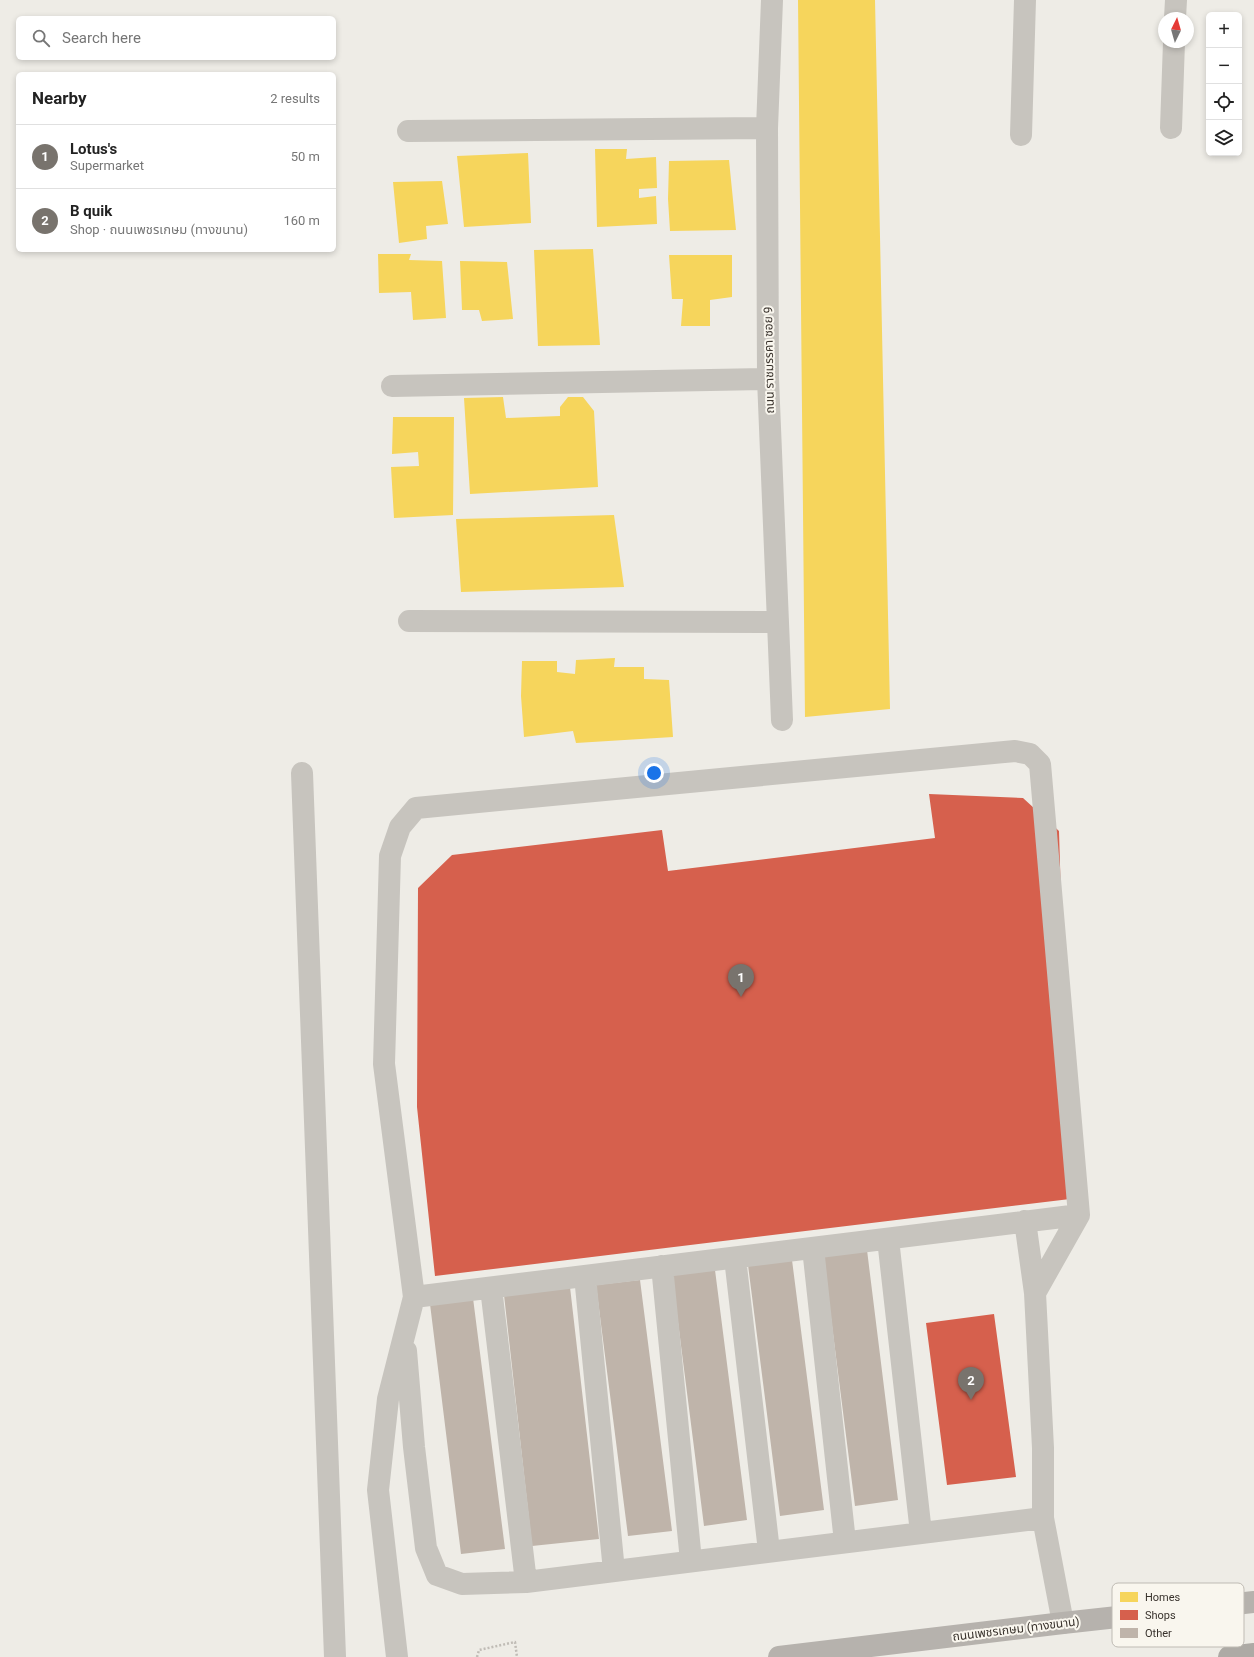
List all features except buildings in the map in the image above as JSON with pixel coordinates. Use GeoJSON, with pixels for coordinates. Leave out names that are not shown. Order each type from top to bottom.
{"type":"FeatureCollection","features":[{"type":"Feature","properties":{"kind":"highway"},"geometry":{"type":"LineString","coordinates":[[1229,1657],[1254,1654]]}},
{"type":"Feature","properties":{"kind":"main road","name":"ถนนเพชรเกษม (ทางขนาน)"},"geometry":{"type":"LineString","coordinates":[[1244,1603],[1254,1602]]}},
{"type":"Feature","properties":{"kind":"main road","name":"ถนนเพชรเกษม (ทางขนาน)"},"geometry":{"type":"LineString","coordinates":[[778,1657],[1112,1618]]}},
{"type":"Feature","properties":{"kind":"street","name":"ถนน ราชมรรคา ซอย 9"},"geometry":{"type":"LineString","coordinates":[[772,0],[767,128],[768,379],[782,720]]}},
{"type":"Feature","properties":{"kind":"street"},"geometry":{"type":"LineString","coordinates":[[1021,135],[1025,0]]}},
{"type":"Feature","properties":{"kind":"street"},"geometry":{"type":"LineString","coordinates":[[1175,12],[1176,0]]}},
{"type":"Feature","properties":{"kind":"street"},"geometry":{"type":"LineString","coordinates":[[1171,128],[1174,48]]}},
{"type":"Feature","properties":{"kind":"street"},"geometry":{"type":"LineString","coordinates":[[408,131],[767,128]]}},
{"type":"Feature","properties":{"kind":"street"},"geometry":{"type":"LineString","coordinates":[[392,386],[768,379]]}},
{"type":"Feature","properties":{"kind":"street"},"geometry":{"type":"LineString","coordinates":[[409,621],[778,622]]}},
{"type":"Feature","properties":{"kind":"street"},"geometry":{"type":"LineString","coordinates":[[397,1657],[378,1490],[388,1399],[414,1297],[384,1064],[390,856],[400,827],[416,808],[1016,751],[1030,754],[1040,764],[1079,1215],[1034,1293]]}},
{"type":"Feature","properties":{"kind":"street"},"geometry":{"type":"LineString","coordinates":[[302,773],[335,1657]]}},
{"type":"Feature","properties":{"kind":"street"},"geometry":{"type":"LineString","coordinates":[[414,1297],[1079,1215]]}},
{"type":"Feature","properties":{"kind":"street"},"geometry":{"type":"LineString","coordinates":[[1024,1221],[1034,1293],[1043,1448],[1043,1518],[1062,1623]]}},
{"type":"Feature","properties":{"kind":"street"},"geometry":{"type":"LineString","coordinates":[[888,1239],[921,1533]]}},
{"type":"Feature","properties":{"kind":"street"},"geometry":{"type":"LineString","coordinates":[[813,1248],[844,1542]]}},
{"type":"Feature","properties":{"kind":"street"},"geometry":{"type":"LineString","coordinates":[[735,1258],[769,1552]]}},
{"type":"Feature","properties":{"kind":"street"},"geometry":{"type":"LineString","coordinates":[[662,1266],[691,1561]]}},
{"type":"Feature","properties":{"kind":"street"},"geometry":{"type":"LineString","coordinates":[[585,1276],[614,1571]]}},
{"type":"Feature","properties":{"kind":"street"},"geometry":{"type":"LineString","coordinates":[[491,1288],[526,1582]]}},
{"type":"Feature","properties":{"kind":"street"},"geometry":{"type":"LineString","coordinates":[[404,1336],[414,1447],[426,1548],[437,1575],[462,1584],[526,1582],[1043,1518]]}},
{"type":"Feature","properties":{"kind":"path"},"geometry":{"type":"LineString","coordinates":[[477,1657],[479,1650],[515,1642],[517,1657]]}},
{"type":"Feature","properties":{"kind":"place","name":"Lotus's"},"geometry":{"type":"Point","coordinates":[741,997]}},
{"type":"Feature","properties":{"kind":"place","name":"B quik"},"geometry":{"type":"Point","coordinates":[971,1400]}}]}
